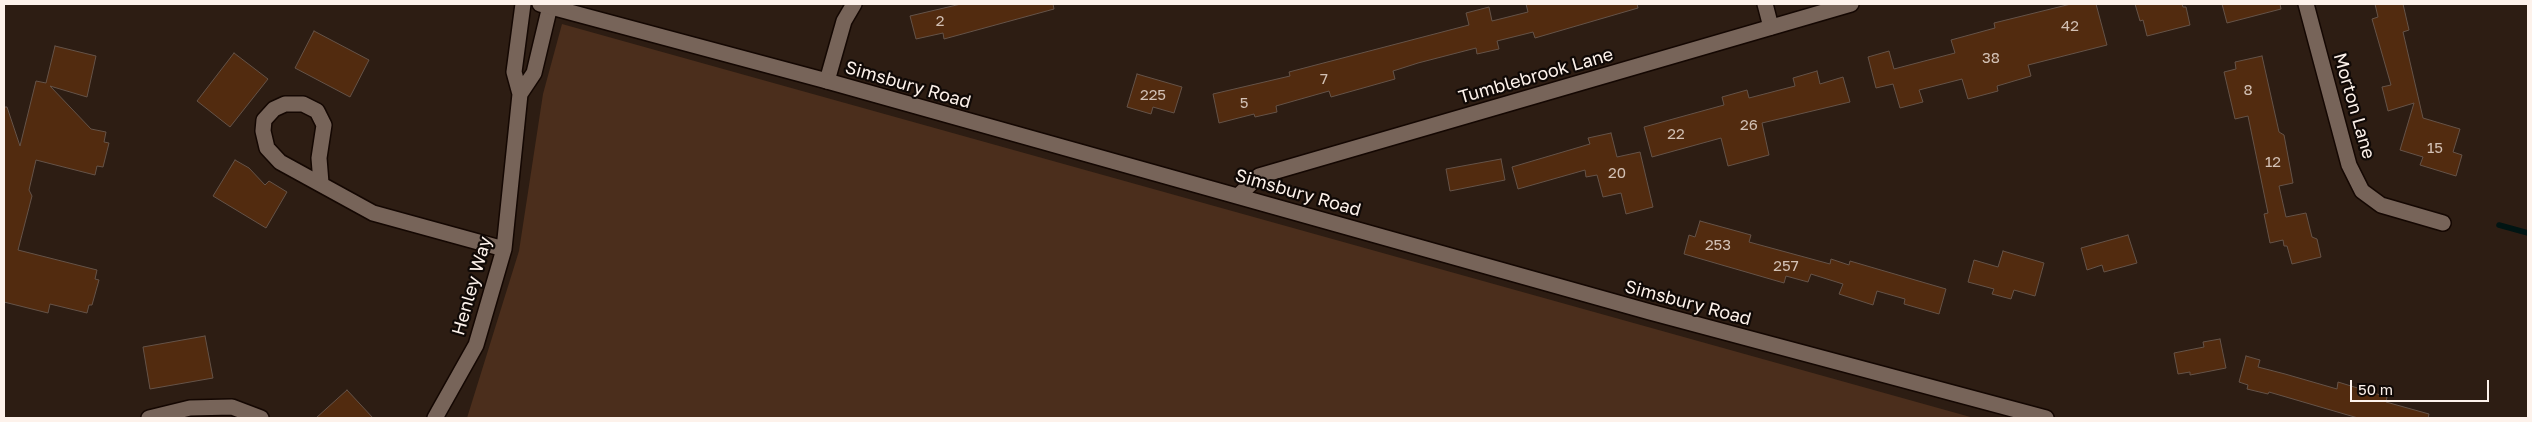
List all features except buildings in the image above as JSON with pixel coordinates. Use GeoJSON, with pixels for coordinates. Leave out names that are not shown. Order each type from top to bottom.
{"type":"FeatureCollection","features":[{"type":"Feature","properties":{"kind":"street","name":"Henley Way"},"geometry":{"type":"LineString","coordinates":[[435,418],[476,345],[504,249],[520,94],[514,72],[523,4]]}},
{"type":"Feature","properties":{"kind":"street"},"geometry":{"type":"LineString","coordinates":[[827,81],[844,21],[854,4]]}},
{"type":"Feature","properties":{"kind":"street"},"geometry":{"type":"LineString","coordinates":[[1765,4],[1771,27]]}},
{"type":"Feature","properties":{"kind":"street","name":"Tumblebrook Lane"},"geometry":{"type":"LineString","coordinates":[[1238,196],[1259,176],[1851,4]]}},
{"type":"Feature","properties":{"kind":"street","name":"Morton Lane"},"geometry":{"type":"LineString","coordinates":[[2306,4],[2349,165],[2362,191],[2381,205],[2443,223]]}},
{"type":"Feature","properties":{"kind":"street","name":"Henley Way"},"geometry":{"type":"LineString","coordinates":[[520,94],[534,73],[545,5]]}},
{"type":"Feature","properties":{"kind":"street","name":"Simsbury Road"},"geometry":{"type":"LineString","coordinates":[[545,5],[827,81],[1650,312],[2046,418]]}},
{"type":"Feature","properties":{"kind":"street"},"geometry":{"type":"LineString","coordinates":[[321,183],[319,158],[324,125],[317,111],[303,104],[285,104],[274,109],[264,120],[263,131],[267,148],[280,162],[373,213],[504,249]]}},
{"type":"Feature","properties":{"kind":"street"},"geometry":{"type":"LineString","coordinates":[[149,418],[190,408],[216,407],[232,407],[261,418]]}},
{"type":"Feature","properties":{"kind":"shaded area"},"geometry":{"type":"Polygon","coordinates":[[[562,24],[1974,418],[467,418],[519,251],[543,94],[562,24]]]}},
{"type":"Feature","properties":{"kind":"waterway"},"geometry":{"type":"LineString","coordinates":[[2499,225],[2528,233]]}}]}
